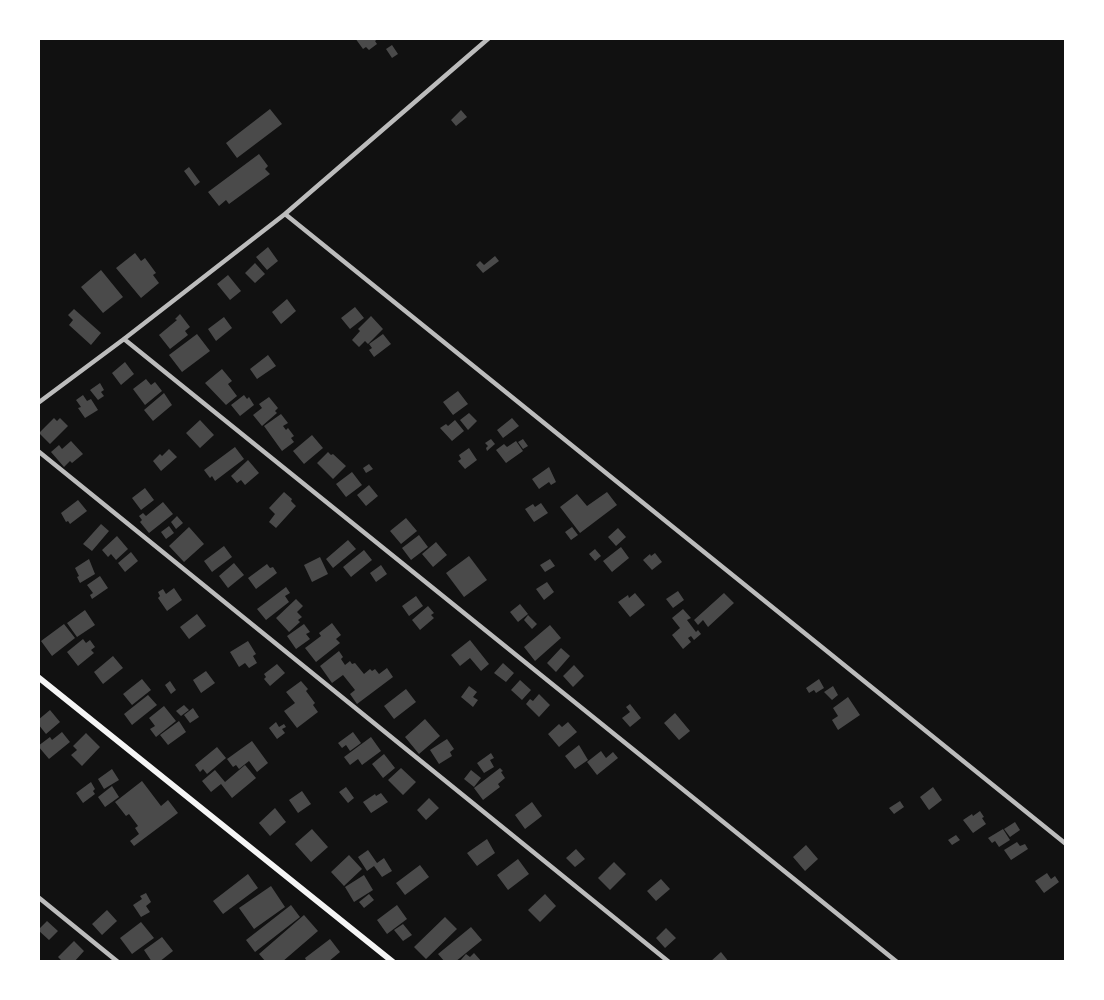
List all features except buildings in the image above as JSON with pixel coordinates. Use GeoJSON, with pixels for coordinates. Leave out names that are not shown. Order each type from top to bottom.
{"type":"FeatureCollection","features":[{"type":"Feature","properties":{"kind":"main road"},"geometry":{"type":"LineString","coordinates":[[38,677],[393,961]]}},
{"type":"Feature","properties":{"kind":"street"},"geometry":{"type":"LineString","coordinates":[[38,403],[285,214],[489,38]]}},
{"type":"Feature","properties":{"kind":"street"},"geometry":{"type":"LineString","coordinates":[[285,214],[1066,844]]}},
{"type":"Feature","properties":{"kind":"street"},"geometry":{"type":"LineString","coordinates":[[124,339],[897,961]]}},
{"type":"Feature","properties":{"kind":"street"},"geometry":{"type":"LineString","coordinates":[[38,451],[669,961]]}},
{"type":"Feature","properties":{"kind":"street"},"geometry":{"type":"LineString","coordinates":[[38,897],[118,961]]}}]}
